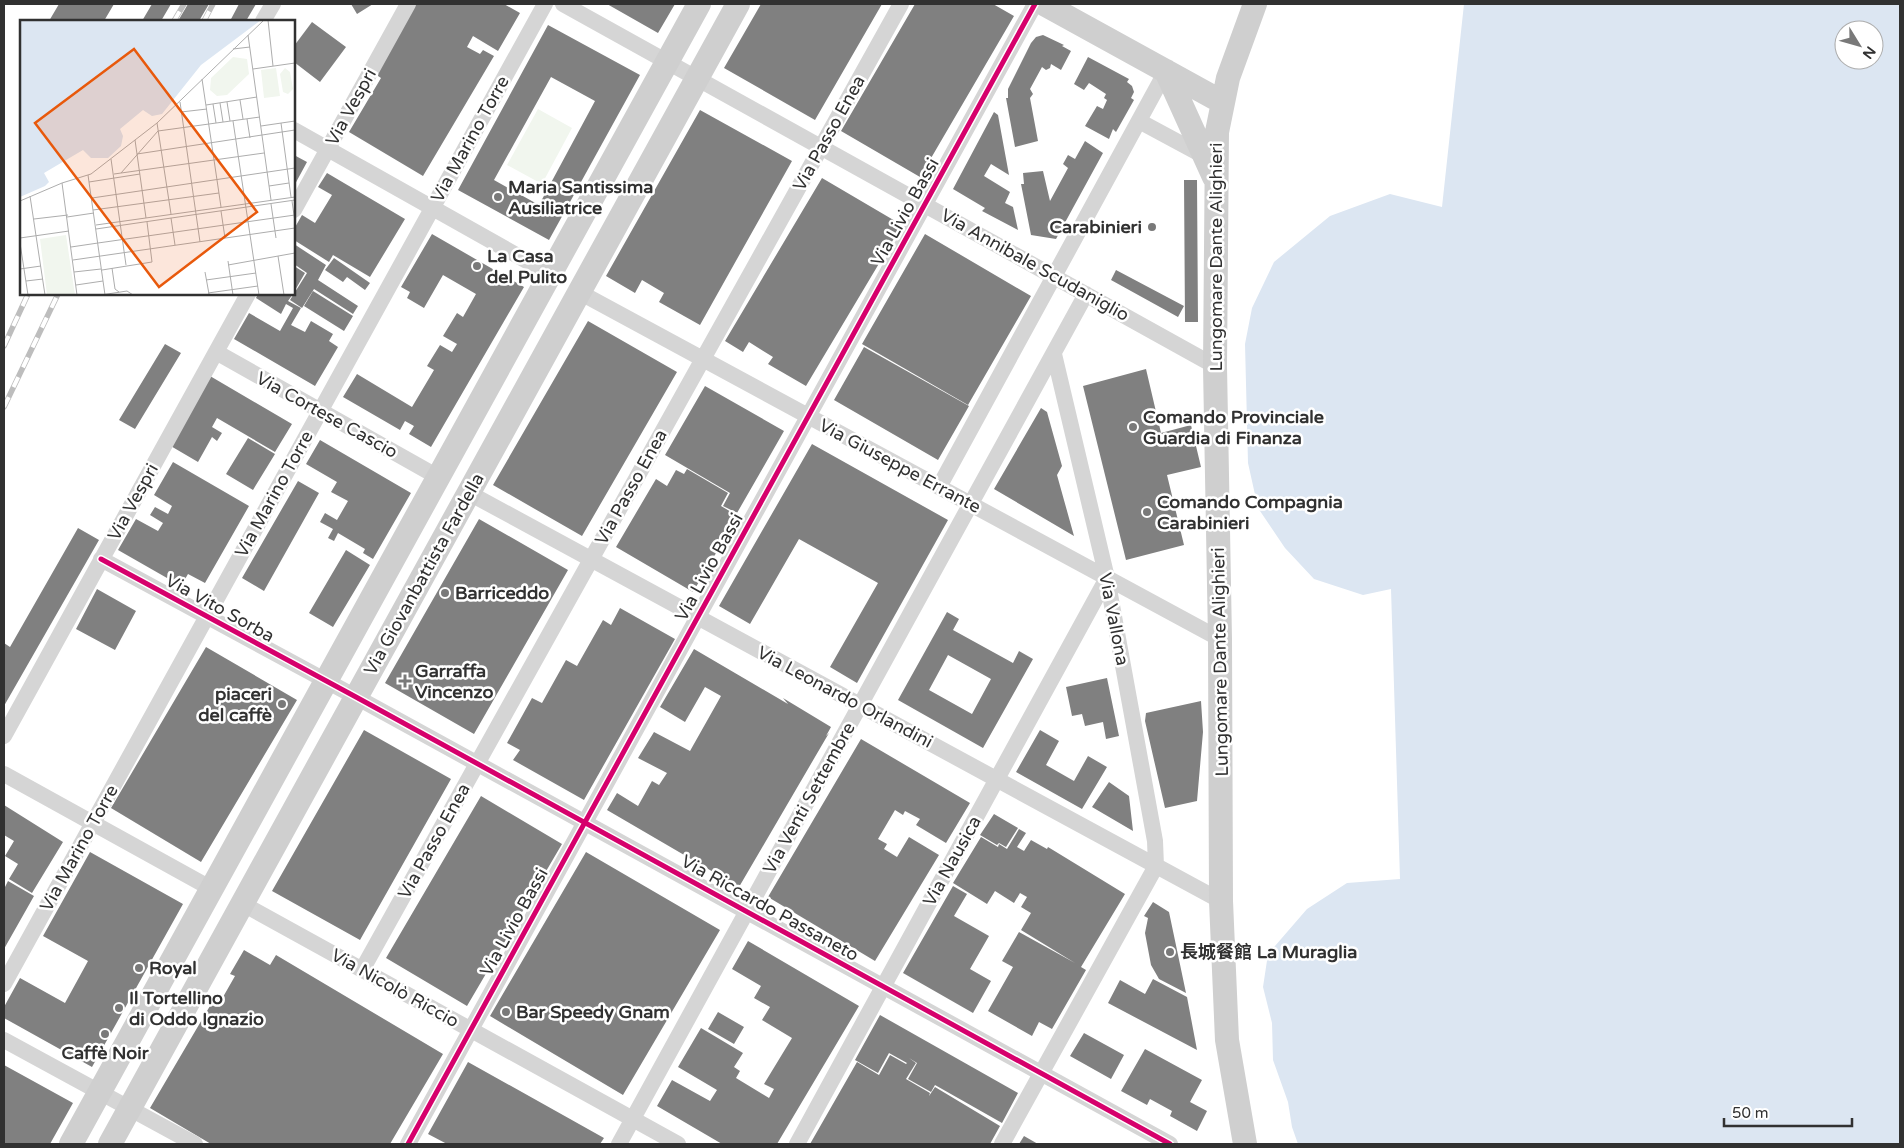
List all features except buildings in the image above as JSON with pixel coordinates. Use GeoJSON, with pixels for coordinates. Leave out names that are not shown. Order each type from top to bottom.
{"type":"FeatureCollection","features":[{"type":"Feature","properties":{"kind":"main road","name":"Via Giovanbattista Fardella"},"geometry":{"type":"LineString","coordinates":[[72,1144],[699,4]]}},
{"type":"Feature","properties":{"kind":"main road","name":"Via Giovanbattista Fardella"},"geometry":{"type":"LineString","coordinates":[[110,1144],[738,4]]}},
{"type":"Feature","properties":{"kind":"main road"},"geometry":{"type":"LineString","coordinates":[[1044,4],[1222,102]]}},
{"type":"Feature","properties":{"kind":"main road","name":"Lungomare Dante Alighieri"},"geometry":{"type":"LineString","coordinates":[[1245,1144],[1227,1040],[1221,901],[1220,639],[1215,366],[1218,132],[1222,102],[1228,78],[1255,4]]}},
{"type":"Feature","properties":{"kind":"main road"},"geometry":{"type":"LineString","coordinates":[[1166,72],[1217,184]]}},
{"type":"Feature","properties":{"kind":"street"},"geometry":{"type":"LineString","coordinates":[[264,20],[273,4]]}},
{"type":"Feature","properties":{"kind":"street","name":"Via Vespri"},"geometry":{"type":"LineString","coordinates":[[295,208],[408,4]]}},
{"type":"Feature","properties":{"kind":"street","name":"Via Marino Torre"},"geometry":{"type":"LineString","coordinates":[[4,984],[545,4]]}},
{"type":"Feature","properties":{"kind":"street","name":"Via Annibale Scudaniglio"},"geometry":{"type":"LineString","coordinates":[[562,4],[1215,366]]}},
{"type":"Feature","properties":{"kind":"street","name":"Via Passo Enea"},"geometry":{"type":"LineString","coordinates":[[362,970],[901,4]]}},
{"type":"Feature","properties":{"kind":"street","name":"Via Livio Bassi"},"geometry":{"type":"LineString","coordinates":[[408,1144],[1035,4]]}},
{"type":"Feature","properties":{"kind":"street"},"geometry":{"type":"LineString","coordinates":[[940,487],[1166,72]]}},
{"type":"Feature","properties":{"kind":"street"},"geometry":{"type":"LineString","coordinates":[[1139,121],[1204,156]]}},
{"type":"Feature","properties":{"kind":"street"},"geometry":{"type":"LineString","coordinates":[[295,131],[550,274]]}},
{"type":"Feature","properties":{"kind":"street","name":"Via Giuseppe Errante"},"geometry":{"type":"LineString","coordinates":[[579,292],[1220,639]]}},
{"type":"Feature","properties":{"kind":"street","name":"Via Venti Settembre"},"geometry":{"type":"LineString","coordinates":[[618,1144],[1086,294]]}},
{"type":"Feature","properties":{"kind":"street","name":"Via Vespri"},"geometry":{"type":"LineString","coordinates":[[4,736],[247,295]]}},
{"type":"Feature","properties":{"kind":"street","name":"Via Cortese Cascio"},"geometry":{"type":"LineString","coordinates":[[216,352],[438,477]]}},
{"type":"Feature","properties":{"kind":"street","name":"Via Vallona"},"geometry":{"type":"LineString","coordinates":[[1054,354],[1106,578],[1155,841],[1156,866]]}},
{"type":"Feature","properties":{"kind":"street","name":"Via Leonardo Orlandini"},"geometry":{"type":"LineString","coordinates":[[469,493],[1221,901]]}},
{"type":"Feature","properties":{"kind":"street","name":"Via Vito Sorba"},"geometry":{"type":"LineString","coordinates":[[101,559],[356,697]]}},
{"type":"Feature","properties":{"kind":"street","name":"Via Nausica"},"geometry":{"type":"LineString","coordinates":[[797,1144],[1106,578]]}},
{"type":"Feature","properties":{"kind":"street","name":"Via Riccardo Passaneto"},"geometry":{"type":"LineString","coordinates":[[356,697],[1169,1144]]}},
{"type":"Feature","properties":{"kind":"street"},"geometry":{"type":"LineString","coordinates":[[4,774],[212,889]]}},
{"type":"Feature","properties":{"kind":"street"},"geometry":{"type":"LineString","coordinates":[[1002,1144],[1156,866]]}},
{"type":"Feature","properties":{"kind":"street","name":"Via Nicolò Riccio"},"geometry":{"type":"LineString","coordinates":[[243,904],[678,1144]]}},
{"type":"Feature","properties":{"kind":"street"},"geometry":{"type":"LineString","coordinates":[[4,1040],[194,1144]]}},
{"type":"Feature","properties":{"kind":"shaded area"},"geometry":{"type":"Polygon","coordinates":[[[1464,4],[1900,4],[1900,1144],[1298,1144],[1292,1127],[1288,1102],[1273,1060],[1272,1023],[1263,987],[1268,954],[1307,909],[1347,883],[1400,879],[1391,589],[1363,595],[1314,579],[1285,548],[1258,508],[1248,463],[1245,344],[1252,308],[1274,262],[1330,216],[1390,194],[1442,207],[1464,4]]]}},
{"type":"Feature","properties":{"kind":"shaded area"},"geometry":{"type":"Polygon","coordinates":[[[538,109],[572,128],[542,184],[507,165],[538,109]]]}},
{"type":"Feature","properties":{"kind":"railway"},"geometry":{"type":"LineString","coordinates":[[175,20],[184,4]]}},
{"type":"Feature","properties":{"kind":"railway"},"geometry":{"type":"LineString","coordinates":[[205,20],[213,4]]}},
{"type":"Feature","properties":{"kind":"railway"},"geometry":{"type":"LineString","coordinates":[[4,346],[28,295]]}},
{"type":"Feature","properties":{"kind":"railway"},"geometry":{"type":"LineString","coordinates":[[4,407],[58,295]]}},
{"type":"Feature","properties":{"kind":"cycle path"},"geometry":{"type":"LineString","coordinates":[[408,1144],[1035,4]]}},
{"type":"Feature","properties":{"kind":"cycle path"},"geometry":{"type":"LineString","coordinates":[[101,559],[1170,1144]]}},
{"type":"Feature","properties":{"kind":"place","name":"Maria Santissima Ausiliatrice"},"geometry":{"type":"Point","coordinates":[498,197]}},
{"type":"Feature","properties":{"kind":"place","name":"Carabinieri"},"geometry":{"type":"Point","coordinates":[1152,227]}},
{"type":"Feature","properties":{"kind":"place","name":"La Casa del Pulito"},"geometry":{"type":"Point","coordinates":[477,266]}},
{"type":"Feature","properties":{"kind":"place","name":"Comando Provinciale Guardia di Finanza"},"geometry":{"type":"Point","coordinates":[1133,427]}},
{"type":"Feature","properties":{"kind":"place","name":"Comando Compagnia Carabinieri"},"geometry":{"type":"Point","coordinates":[1147,512]}},
{"type":"Feature","properties":{"kind":"place","name":"Barriceddo"},"geometry":{"type":"Point","coordinates":[445,593]}},
{"type":"Feature","properties":{"kind":"place","name":"Garraffa Vincenzo"},"geometry":{"type":"Point","coordinates":[405,681]}},
{"type":"Feature","properties":{"kind":"place","name":"piaceri del caffè"},"geometry":{"type":"Point","coordinates":[282,704]}},
{"type":"Feature","properties":{"kind":"place","name":"長城餐館 La Muraglia"},"geometry":{"type":"Point","coordinates":[1170,952]}},
{"type":"Feature","properties":{"kind":"place","name":"Royal"},"geometry":{"type":"Point","coordinates":[139,968]}},
{"type":"Feature","properties":{"kind":"place","name":"Il Tortellino di Oddo Ignazio"},"geometry":{"type":"Point","coordinates":[119,1008]}},
{"type":"Feature","properties":{"kind":"place","name":"Bar Speedy Gnam"},"geometry":{"type":"Point","coordinates":[506,1012]}},
{"type":"Feature","properties":{"kind":"place","name":"Caffè Noir"},"geometry":{"type":"Point","coordinates":[105,1034]}}]}
